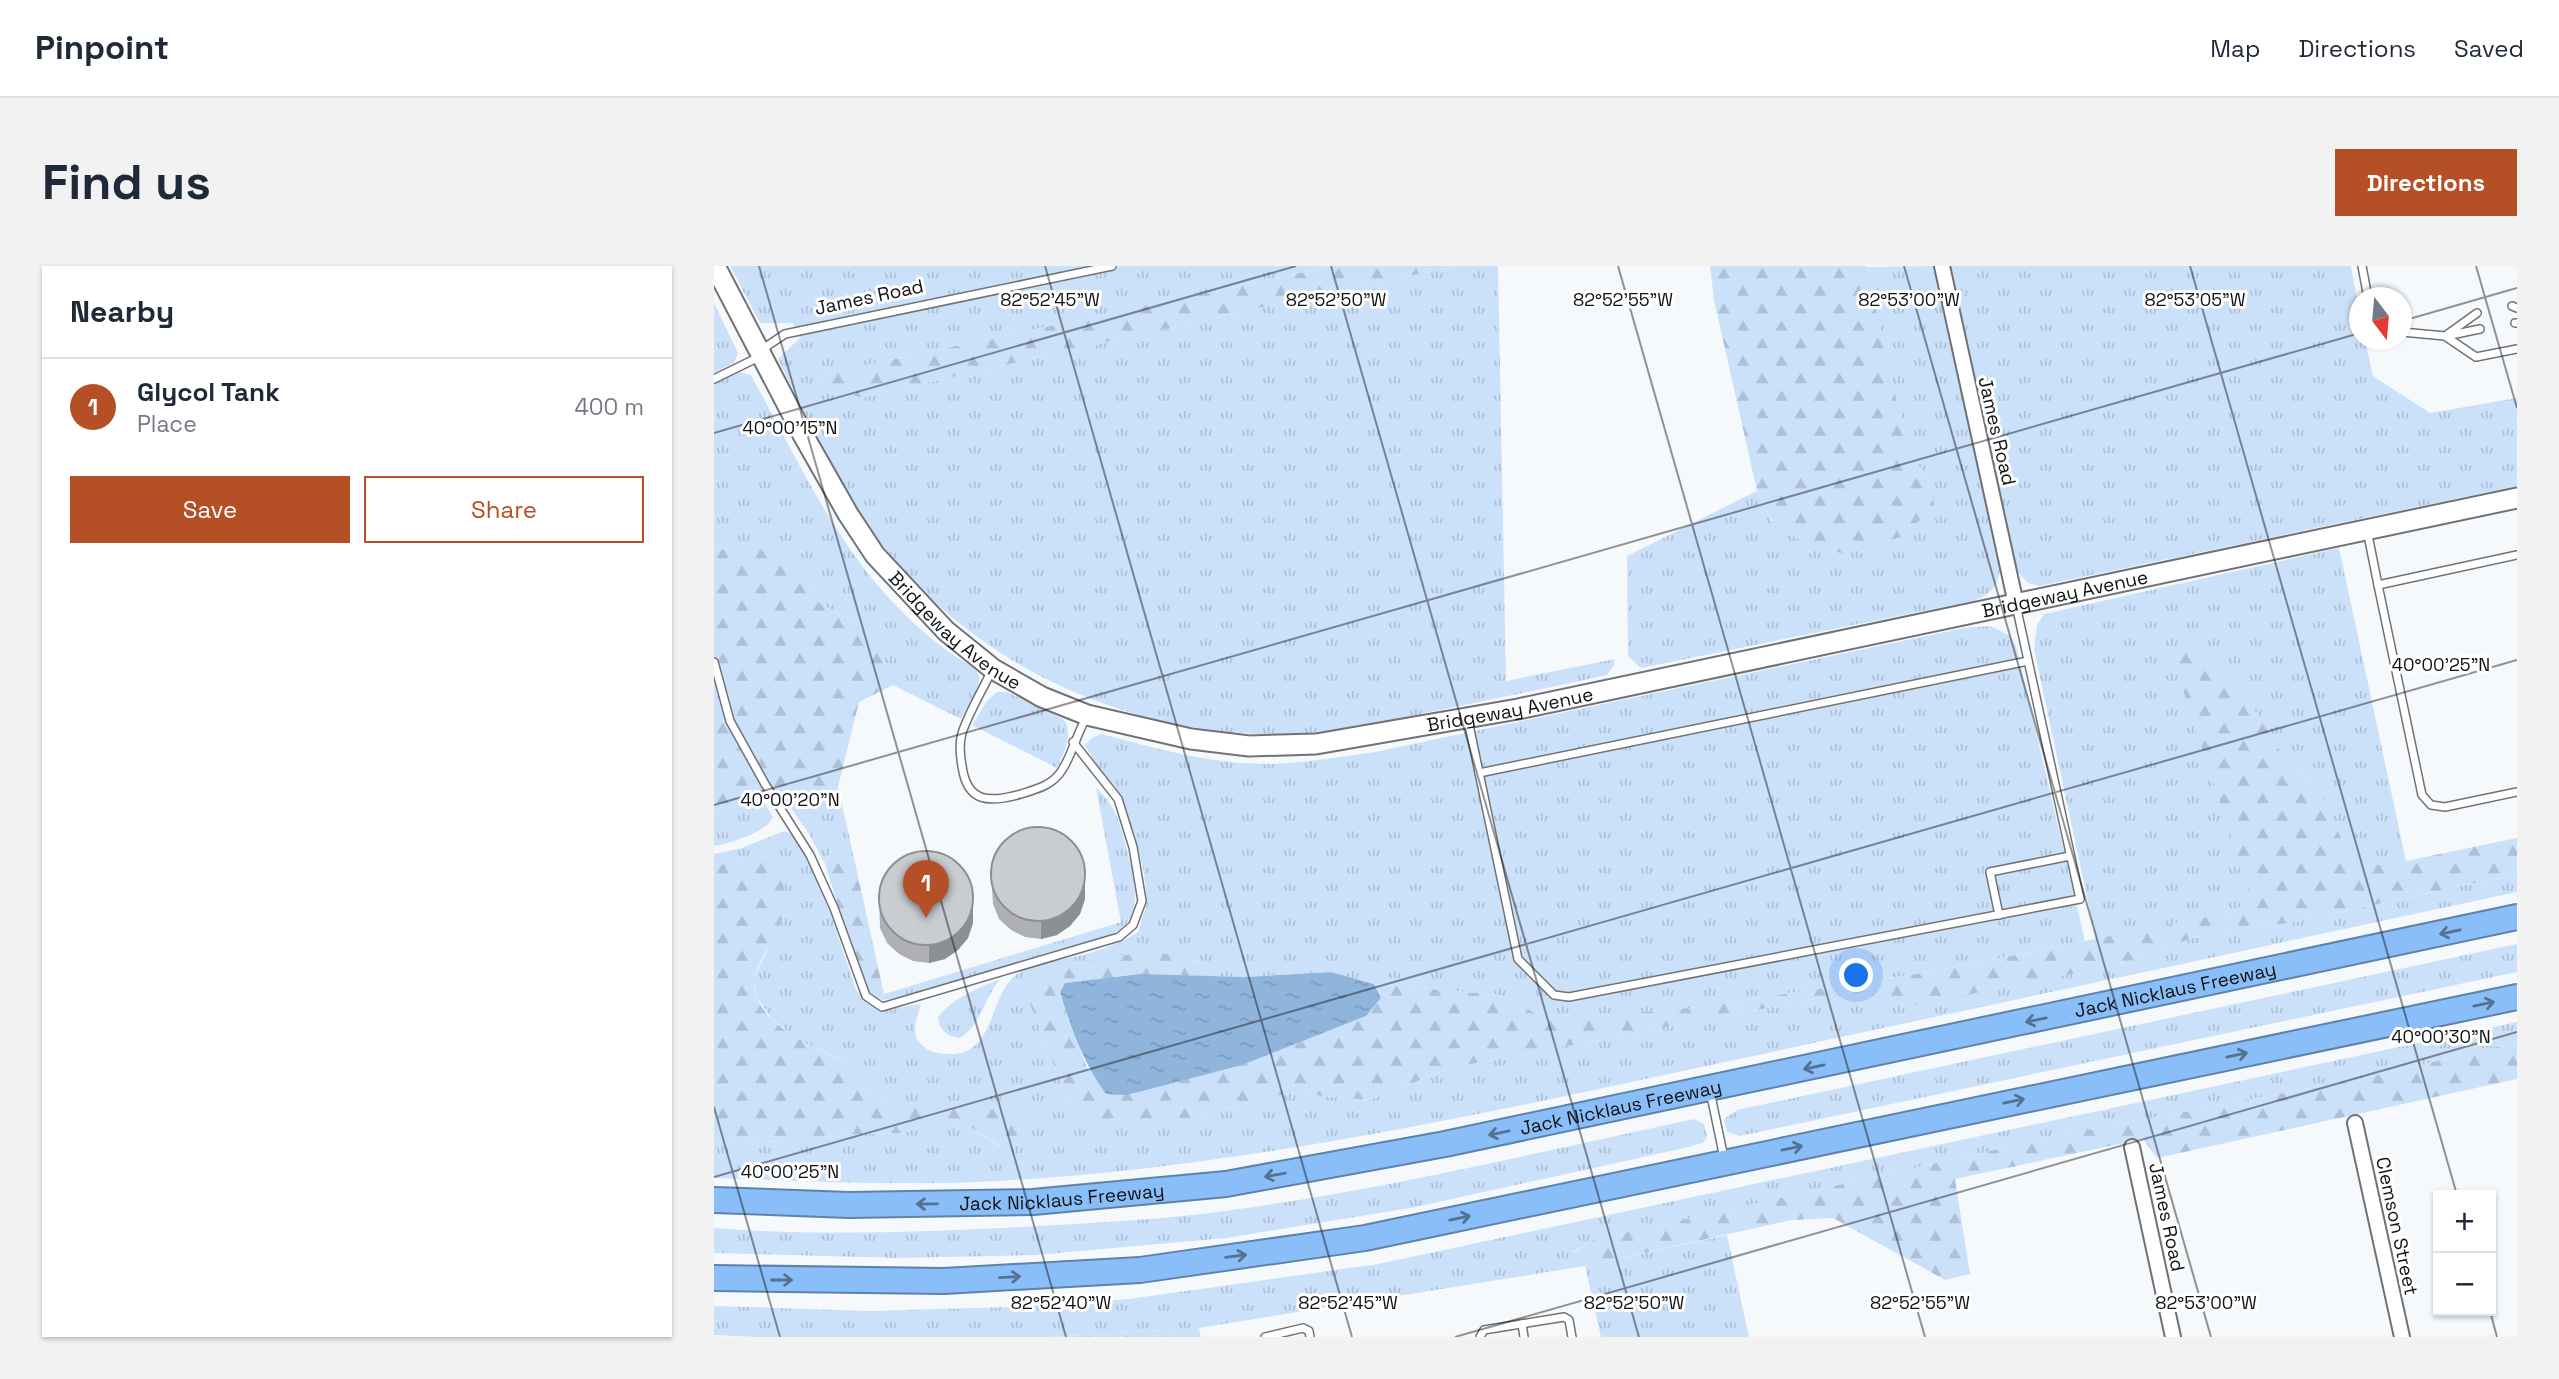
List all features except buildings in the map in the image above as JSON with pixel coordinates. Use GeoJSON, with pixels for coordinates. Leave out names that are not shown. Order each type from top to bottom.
{"type":"FeatureCollection","features":[{"type":"Feature","properties":{"kind":"highway","name":"Jack Nicklaus Freeway"},"geometry":{"type":"LineString","coordinates":[[714,1200],[849,1205],[1033,1202],[1226,1184],[1445,1144],[2517,917]]}},
{"type":"Feature","properties":{"kind":"highway"},"geometry":{"type":"LineString","coordinates":[[714,1278],[944,1281],[1140,1270],[1364,1238],[2517,997]]}},
{"type":"Feature","properties":{"kind":"street","name":"Bridgeway Avenue"},"geometry":{"type":"LineString","coordinates":[[715,266],[802,433],[875,555],[946,631],[993,669],[1042,697],[1087,715],[1191,739],[1249,746],[1316,744],[1518,709],[2517,498]]}},
{"type":"Feature","properties":{"kind":"street","name":"James Road"},"geometry":{"type":"LineString","coordinates":[[1942,266],[2016,604]]}},
{"type":"Feature","properties":{"kind":"street","name":"Clemson Street"},"geometry":{"type":"LineString","coordinates":[[2355,1123],[2402,1337]]}},
{"type":"Feature","properties":{"kind":"street","name":"James Road"},"geometry":{"type":"LineString","coordinates":[[2132,1147],[2173,1337]]}},
{"type":"Feature","properties":{"kind":"lane","name":"James Road"},"geometry":{"type":"LineString","coordinates":[[714,379],[762,353],[785,334],[1112,266]]}},
{"type":"Feature","properties":{"kind":"lane"},"geometry":{"type":"LineString","coordinates":[[2362,266],[2366,287]]}},
{"type":"Feature","properties":{"kind":"lane"},"geometry":{"type":"LineString","coordinates":[[2445,336],[2477,313]]}},
{"type":"Feature","properties":{"kind":"lane"},"geometry":{"type":"LineString","coordinates":[[2412,333],[2445,336],[2480,330]]}},
{"type":"Feature","properties":{"kind":"lane"},"geometry":{"type":"LineString","coordinates":[[2445,336],[2476,357],[2517,349]]}},
{"type":"Feature","properties":{"kind":"lane"},"geometry":{"type":"LineString","coordinates":[[2367,529],[2422,795],[2431,805],[2445,807],[2517,792]]}},
{"type":"Feature","properties":{"kind":"lane"},"geometry":{"type":"LineString","coordinates":[[2378,584],[2517,555]]}},
{"type":"Feature","properties":{"kind":"lane"},"geometry":{"type":"LineString","coordinates":[[1467,718],[1518,959],[1554,995],[1569,998],[2080,899],[2016,604]]}},
{"type":"Feature","properties":{"kind":"lane"},"geometry":{"type":"LineString","coordinates":[[1479,773],[2028,661]]}},
{"type":"Feature","properties":{"kind":"lane"},"geometry":{"type":"LineString","coordinates":[[714,662],[730,721],[765,784],[810,855],[834,908],[866,996],[882,1007],[1119,937],[1133,925],[1142,901],[1133,847],[1118,799],[1073,742]]}},
{"type":"Feature","properties":{"kind":"lane"},"geometry":{"type":"LineString","coordinates":[[993,669],[961,736],[960,754],[967,787],[977,797],[1010,797],[1044,788],[1062,771],[1087,715]]}},
{"type":"Feature","properties":{"kind":"lane"},"geometry":{"type":"LineString","coordinates":[[1998,915],[1990,872],[2070,856]]}},
{"type":"Feature","properties":{"kind":"lane"},"geometry":{"type":"LineString","coordinates":[[1710,1089],[1725,1162]]}},
{"type":"Feature","properties":{"kind":"lane"},"geometry":{"type":"LineString","coordinates":[[1480,1337],[1484,1329],[1567,1317],[1572,1337]]}},
{"type":"Feature","properties":{"kind":"lane"},"geometry":{"type":"LineString","coordinates":[[1522,1324],[1524,1337]]}},
{"type":"Feature","properties":{"kind":"lane"},"geometry":{"type":"LineString","coordinates":[[1265,1337],[1303,1328],[1309,1331],[1310,1337]]}},
{"type":"Feature","properties":{"kind":"green space"},"geometry":{"type":"Polygon","coordinates":[[[730,266],[1332,266],[829,373],[815,381],[863,397],[1321,294],[1457,266],[1498,266],[1506,681],[1615,659],[1614,665],[1607,675],[1365,726],[1299,734],[1242,733],[1185,726],[1129,712],[1075,692],[1023,667],[975,635],[931,598],[891,556],[843,486],[778,359],[800,338],[793,323],[760,323],[730,266]]]}},
{"type":"Feature","properties":{"kind":"green space"},"geometry":{"type":"Polygon","coordinates":[[[1332,266],[1457,266],[863,397],[823,392],[815,381],[829,373],[1332,266]]]}},
{"type":"Feature","properties":{"kind":"green space"},"geometry":{"type":"Polygon","coordinates":[[[1710,266],[1866,266],[1907,446],[1932,487],[1934,507],[1901,537],[1842,553],[1812,548],[1774,524],[1757,491],[1714,300],[1710,266]]]}},
{"type":"Feature","properties":{"kind":"green space"},"geometry":{"type":"Polygon","coordinates":[[[1936,266],[2000,568],[1993,589],[1973,601],[1641,668],[1628,656],[1627,556],[1757,491],[1774,525],[1932,487],[1907,446],[1866,267],[1936,266]]]}},
{"type":"Feature","properties":{"kind":"green space"},"geometry":{"type":"Polygon","coordinates":[[[1949,266],[2351,266],[2355,287],[2349,287],[2349,350],[2367,350],[2373,376],[2430,413],[2517,398],[2517,486],[2039,586],[2028,583],[2014,568],[1949,266]]]}},
{"type":"Feature","properties":{"kind":"green space"},"geometry":{"type":"Polygon","coordinates":[[[714,303],[738,353],[734,363],[714,373],[714,303]]]}},
{"type":"Feature","properties":{"kind":"green space"},"geometry":{"type":"Polygon","coordinates":[[[740,372],[751,375],[813,490],[866,571],[919,628],[978,673],[978,687],[961,719],[893,685],[878,644],[865,629],[819,603],[809,579],[735,547],[714,551],[714,384],[740,372]]]}},
{"type":"Feature","properties":{"kind":"green space"},"geometry":{"type":"Polygon","coordinates":[[[735,547],[766,550],[798,566],[809,579],[819,603],[865,629],[878,644],[893,685],[859,702],[838,787],[714,809],[714,551],[735,547]]]}},
{"type":"Feature","properties":{"kind":"green space"},"geometry":{"type":"Polygon","coordinates":[[[2339,548],[2406,861],[2368,866],[2349,858],[2318,787],[2286,761],[2245,903],[2233,912],[2096,939],[2034,649],[2037,625],[2044,614],[2339,548]]]}},
{"type":"Feature","properties":{"kind":"green space"},"geometry":{"type":"Polygon","coordinates":[[[1991,626],[2009,635],[2016,646],[2085,941],[1928,972],[1700,1007],[1550,1022],[1500,995],[1374,984],[1331,972],[1245,977],[1206,976],[1206,966],[1195,960],[1028,988],[1030,1004],[1071,1108],[1174,1121],[1289,1093],[1369,1100],[1451,1068],[1841,994],[1868,992],[1880,997],[2117,965],[2195,937],[2294,922],[2517,874],[2517,892],[1552,1099],[1277,1150],[1184,1164],[999,1181],[892,1183],[714,1178],[714,1139],[787,1142],[857,1134],[903,1133],[936,1121],[964,1123],[999,1146],[1013,1144],[1020,1128],[895,1105],[879,1099],[859,1080],[852,1064],[800,1041],[772,1019],[757,998],[753,979],[781,923],[773,855],[714,866],[714,854],[742,848],[784,831],[795,835],[818,876],[856,990],[871,1003],[886,1008],[921,1004],[915,1027],[920,1043],[938,1053],[962,1052],[974,1046],[983,1036],[1000,997],[1016,975],[1033,966],[1105,948],[1138,932],[1147,903],[1144,873],[1135,835],[1115,786],[1100,771],[1085,745],[1093,737],[1102,734],[1221,761],[1276,764],[1319,760],[1375,752],[1964,628],[1991,626]]]}},
{"type":"Feature","properties":{"kind":"green space"},"geometry":{"type":"Polygon","coordinates":[[[2186,645],[2200,650],[2245,694],[2286,761],[2318,787],[2350,858],[2368,866],[2406,861],[2517,838],[2517,874],[2294,922],[2195,937],[2117,965],[1910,1006],[1899,1006],[1868,992],[1841,994],[1451,1068],[1369,1100],[1289,1093],[1174,1121],[1145,1124],[1083,1122],[1071,1108],[1030,1004],[1028,988],[1039,975],[1057,968],[1142,953],[1176,955],[1191,959],[1206,966],[1206,976],[1141,975],[1065,983],[1060,992],[1088,1070],[1242,1065],[1366,1016],[1381,998],[1374,984],[1500,995],[1550,1021],[1700,1007],[1928,972],[2233,912],[2245,903],[2248,889],[2174,663],[2175,652],[2186,645]]]}},
{"type":"Feature","properties":{"kind":"green space"},"geometry":{"type":"Polygon","coordinates":[[[997,692],[1007,692],[1063,719],[1068,737],[1057,768],[972,725],[987,701],[997,692]]]}},
{"type":"Feature","properties":{"kind":"green space"},"geometry":{"type":"Polygon","coordinates":[[[838,787],[852,849],[841,847],[830,852],[825,864],[809,834],[783,797],[838,787]]]}},
{"type":"Feature","properties":{"kind":"green space"},"geometry":{"type":"Polygon","coordinates":[[[1096,788],[1109,802],[1117,818],[1132,872],[1135,901],[1130,919],[1124,926],[1117,932],[1097,940],[1044,954],[942,988],[879,1000],[884,994],[1121,922],[1096,788]]]}},
{"type":"Feature","properties":{"kind":"green space"},"geometry":{"type":"Polygon","coordinates":[[[763,800],[773,817],[769,823],[747,836],[714,846],[714,809],[763,800]]]}},
{"type":"Feature","properties":{"kind":"green space"},"geometry":{"type":"Polygon","coordinates":[[[841,847],[852,849],[884,994],[879,1000],[872,998],[864,988],[825,864],[830,852],[841,847]]]}},
{"type":"Feature","properties":{"kind":"green space"},"geometry":{"type":"Polygon","coordinates":[[[773,855],[782,859],[784,891],[781,923],[755,975],[757,997],[765,1011],[791,1034],[852,1064],[859,1080],[868,1091],[886,1102],[895,1105],[1024,1111],[1027,1124],[1020,1128],[1013,1145],[1000,1146],[964,1123],[936,1121],[903,1133],[857,1134],[787,1142],[714,1139],[714,866],[773,855]]]}},
{"type":"Feature","properties":{"kind":"green space"},"geometry":{"type":"Polygon","coordinates":[[[2517,944],[2517,972],[1740,1136],[1727,1132],[1724,1119],[1737,1110],[2517,944]]]}},
{"type":"Feature","properties":{"kind":"green space"},"geometry":{"type":"Polygon","coordinates":[[[1000,979],[967,1032],[960,1038],[944,1032],[938,1017],[944,1010],[966,994],[1000,979]]]}},
{"type":"Feature","properties":{"kind":"green space"},"geometry":{"type":"Polygon","coordinates":[[[2517,1022],[2517,1042],[2369,1077],[2062,1135],[1593,1240],[1573,1252],[1586,1266],[1727,1235],[1749,1337],[1601,1337],[1585,1266],[1199,1328],[1050,1337],[714,1335],[714,1306],[870,1311],[1011,1307],[1129,1299],[1378,1264],[2517,1022]]]}},
{"type":"Feature","properties":{"kind":"green space"},"geometry":{"type":"Polygon","coordinates":[[[2517,1042],[2517,1079],[2157,1158],[2143,1139],[1955,1179],[1970,1274],[1945,1280],[1833,1218],[1791,1220],[1586,1266],[1573,1253],[1593,1240],[2062,1135],[2369,1077],[2517,1042]]]}},
{"type":"Feature","properties":{"kind":"green space"},"geometry":{"type":"Polygon","coordinates":[[[1694,1119],[1704,1124],[1707,1137],[1703,1143],[1411,1208],[1226,1238],[1036,1255],[897,1258],[714,1253],[714,1228],[829,1233],[944,1230],[1126,1221],[1232,1210],[1406,1181],[1694,1119]]]}},
{"type":"Feature","properties":{"kind":"green space"},"geometry":{"type":"Polygon","coordinates":[[[1199,1328],[1201,1337],[1050,1337],[1199,1328]]]}},
{"type":"Feature","properties":{"kind":"water"},"geometry":{"type":"Polygon","coordinates":[[[1331,972],[1374,984],[1381,998],[1366,1016],[1242,1065],[1127,1095],[1106,1094],[1098,1082],[1078,1045],[1060,992],[1065,983],[1141,974],[1245,977],[1331,972]]]}},
{"type":"Feature","properties":{"kind":"place","name":"Glycol Tank"},"geometry":{"type":"Point","coordinates":[926,918]}}]}
